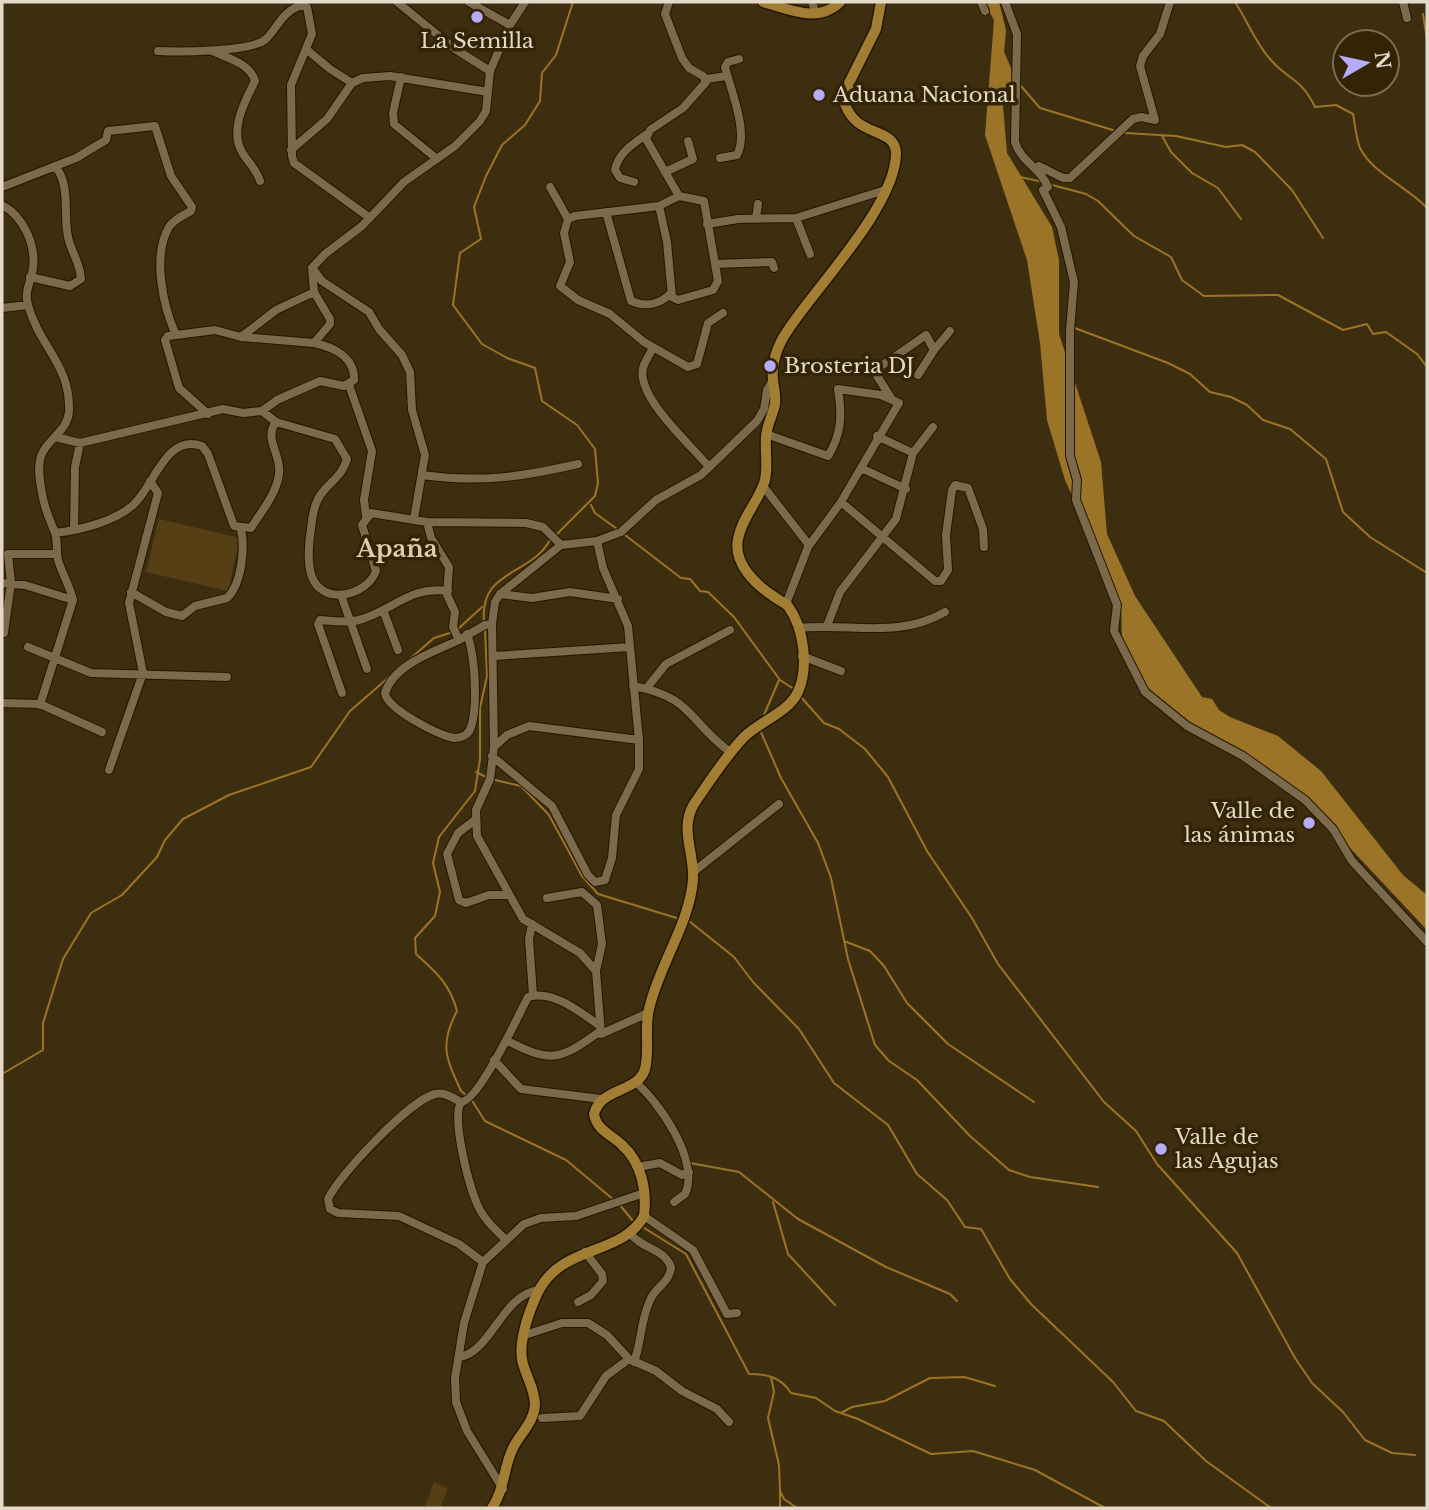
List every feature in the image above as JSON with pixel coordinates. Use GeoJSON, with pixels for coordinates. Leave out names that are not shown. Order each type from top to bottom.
{"type":"FeatureCollection","features":[{"type":"Feature","properties":{"kind":"main road"},"geometry":{"type":"LineString","coordinates":[[763,2],[816,14],[829,11],[840,2]]}},
{"type":"Feature","properties":{"kind":"main road"},"geometry":{"type":"LineString","coordinates":[[492,1508],[503,1489],[511,1452],[535,1408],[534,1392],[521,1357],[539,1290],[559,1267],[638,1224],[644,1193],[638,1167],[628,1150],[599,1126],[594,1114],[601,1099],[635,1082],[645,1071],[648,1013],[685,908],[692,873],[688,839],[690,814],[730,752],[753,729],[792,702],[801,680],[803,656],[799,628],[786,604],[755,581],[742,566],[737,552],[738,538],[766,476],[766,434],[774,408],[776,391],[773,380],[781,340],[860,234],[885,190],[896,155],[894,142],[887,136],[858,125],[845,104],[849,83],[876,29],[881,2]]}},
{"type":"Feature","properties":{"kind":"street"},"geometry":{"type":"LineString","coordinates":[[397,2],[455,49],[490,71]]}},
{"type":"Feature","properties":{"kind":"street"},"geometry":{"type":"LineString","coordinates":[[469,2],[510,25]]}},
{"type":"Feature","properties":{"kind":"street"},"geometry":{"type":"LineString","coordinates":[[312,268],[370,218],[404,181],[437,159],[480,121],[486,111],[490,71],[510,25],[525,2]]}},
{"type":"Feature","properties":{"kind":"street"},"geometry":{"type":"LineString","coordinates":[[669,2],[665,14],[685,65],[706,79],[727,76]]}},
{"type":"Feature","properties":{"kind":"street"},"geometry":{"type":"LineString","coordinates":[[812,2],[816,14]]}},
{"type":"Feature","properties":{"kind":"street"},"geometry":{"type":"LineString","coordinates":[[981,2],[985,11]]}},
{"type":"Feature","properties":{"kind":"street"},"geometry":{"type":"LineString","coordinates":[[1005,2],[1017,34],[1015,142],[1018,152],[1031,167],[1042,173],[1047,183],[1048,187],[1043,190],[1061,228],[1074,282],[1070,330],[1070,456],[1077,480],[1076,500],[1117,605],[1114,631],[1145,692],[1187,726],[1243,756],[1305,800],[1333,829],[1352,861],[1427,942]]}},
{"type":"Feature","properties":{"kind":"street"},"geometry":{"type":"LineString","coordinates":[[1031,167],[1037,166],[1063,178],[1070,178],[1133,119],[1141,117],[1155,120],[1140,66],[1143,56],[1160,34],[1170,2]]}},
{"type":"Feature","properties":{"kind":"street"},"geometry":{"type":"LineString","coordinates":[[1403,2],[1407,18]]}},
{"type":"Feature","properties":{"kind":"street"},"geometry":{"type":"LineString","coordinates":[[158,51],[196,53],[263,41],[279,19],[300,5],[307,7],[312,25],[306,49],[292,77],[291,150],[294,163],[370,218]]}},
{"type":"Feature","properties":{"kind":"street"},"geometry":{"type":"LineString","coordinates":[[306,49],[352,83]]}},
{"type":"Feature","properties":{"kind":"street"},"geometry":{"type":"LineString","coordinates":[[212,51],[245,66],[253,75],[255,81],[244,100],[237,130],[242,153],[251,162],[260,181]]}},
{"type":"Feature","properties":{"kind":"street"},"geometry":{"type":"LineString","coordinates":[[720,158],[737,155],[740,144],[725,67],[728,62],[738,59]]}},
{"type":"Feature","properties":{"kind":"street"},"geometry":{"type":"LineString","coordinates":[[291,150],[327,119],[352,83],[363,78],[401,77],[488,92]]}},
{"type":"Feature","properties":{"kind":"street"},"geometry":{"type":"LineString","coordinates":[[401,77],[393,113],[394,124],[437,159]]}},
{"type":"Feature","properties":{"kind":"street"},"geometry":{"type":"LineString","coordinates":[[634,182],[620,178],[615,170],[617,161],[627,148],[683,108],[706,79]]}},
{"type":"Feature","properties":{"kind":"street"},"geometry":{"type":"LineString","coordinates":[[2,187],[76,159],[106,140],[108,131],[152,124],[172,176],[192,207],[191,211],[170,226],[162,250],[164,294],[175,333]]}},
{"type":"Feature","properties":{"kind":"street"},"geometry":{"type":"LineString","coordinates":[[647,134],[679,196]]}},
{"type":"Feature","properties":{"kind":"street"},"geometry":{"type":"LineString","coordinates":[[665,172],[693,159],[688,141]]}},
{"type":"Feature","properties":{"kind":"street"},"geometry":{"type":"LineString","coordinates":[[30,277],[70,286],[81,279],[79,260],[67,234],[63,180],[55,166]]}},
{"type":"Feature","properties":{"kind":"street"},"geometry":{"type":"LineString","coordinates":[[551,187],[568,219],[564,233],[570,261],[560,286],[578,300],[610,314],[653,348],[688,367],[694,366],[701,354],[708,323],[723,313]]}},
{"type":"Feature","properties":{"kind":"street"},"geometry":{"type":"LineString","coordinates":[[707,224],[796,218],[885,190]]}},
{"type":"Feature","properties":{"kind":"street"},"geometry":{"type":"LineString","coordinates":[[568,219],[659,206],[679,196],[704,201],[718,281],[713,290],[678,300],[670,294]]}},
{"type":"Feature","properties":{"kind":"street"},"geometry":{"type":"LineString","coordinates":[[756,219],[758,204]]}},
{"type":"Feature","properties":{"kind":"street"},"geometry":{"type":"LineString","coordinates":[[2,205],[17,215],[27,233],[33,268],[26,293],[28,305],[41,338],[65,373],[68,387],[69,415],[65,426],[42,453],[39,463],[42,495],[49,523],[55,533],[57,554],[74,600],[40,705]]}},
{"type":"Feature","properties":{"kind":"street"},"geometry":{"type":"LineString","coordinates":[[606,212],[631,301],[639,305],[654,304],[663,301],[670,294],[667,242],[659,206]]}},
{"type":"Feature","properties":{"kind":"street"},"geometry":{"type":"LineString","coordinates":[[796,218],[810,254]]}},
{"type":"Feature","properties":{"kind":"street"},"geometry":{"type":"LineString","coordinates":[[715,264],[772,262],[774,268]]}},
{"type":"Feature","properties":{"kind":"street"},"geometry":{"type":"LineString","coordinates":[[312,268],[314,292],[330,318],[330,324],[314,343]]}},
{"type":"Feature","properties":{"kind":"street"},"geometry":{"type":"LineString","coordinates":[[312,268],[322,281],[369,312],[379,329],[402,355],[410,372],[412,410],[423,446],[422,475],[414,519]]}},
{"type":"Feature","properties":{"kind":"street"},"geometry":{"type":"LineString","coordinates":[[241,337],[276,310],[314,292]]}},
{"type":"Feature","properties":{"kind":"street"},"geometry":{"type":"LineString","coordinates":[[2,308],[28,305]]}},
{"type":"Feature","properties":{"kind":"street"},"geometry":{"type":"LineString","coordinates":[[208,414],[179,388],[164,340],[175,333],[215,330],[241,337],[314,343],[337,349],[354,374],[349,385],[372,451],[364,500],[366,516],[362,525],[376,571],[364,589],[341,595],[324,590],[312,577],[310,530],[321,493],[335,482],[347,459],[335,439],[276,422],[262,411]]}},
{"type":"Feature","properties":{"kind":"street"},"geometry":{"type":"LineString","coordinates":[[918,375],[950,331]]}},
{"type":"Feature","properties":{"kind":"street"},"geometry":{"type":"LineString","coordinates":[[891,398],[874,371],[923,336],[929,337],[934,350]]}},
{"type":"Feature","properties":{"kind":"street"},"geometry":{"type":"LineString","coordinates":[[653,348],[643,367],[646,390],[659,410],[709,467]]}},
{"type":"Feature","properties":{"kind":"street"},"geometry":{"type":"LineString","coordinates":[[596,971],[580,953],[518,914],[477,836],[476,810],[490,779],[493,751],[492,624],[495,602],[500,594],[561,545],[597,541],[621,532],[656,500],[709,467],[757,421],[764,409],[767,390],[773,380]]}},
{"type":"Feature","properties":{"kind":"street"},"geometry":{"type":"LineString","coordinates":[[55,437],[80,443],[112,433],[223,409],[243,413],[262,411],[277,400],[320,381],[344,387],[349,385]]}},
{"type":"Feature","properties":{"kind":"street"},"geometry":{"type":"LineString","coordinates":[[766,434],[828,456],[840,427],[842,414],[838,389],[891,398],[898,401],[899,405],[877,436],[841,502],[809,545],[786,604]]}},
{"type":"Feature","properties":{"kind":"street"},"geometry":{"type":"LineString","coordinates":[[55,533],[74,530],[132,506],[165,459],[180,446],[202,446],[233,526],[251,528],[279,478],[280,466],[270,437],[270,430],[276,422]]}},
{"type":"Feature","properties":{"kind":"street"},"geometry":{"type":"LineString","coordinates":[[827,626],[840,592],[896,519],[914,453],[933,427]]}},
{"type":"Feature","properties":{"kind":"street"},"geometry":{"type":"LineString","coordinates":[[877,436],[914,453]]}},
{"type":"Feature","properties":{"kind":"street"},"geometry":{"type":"LineString","coordinates":[[74,530],[75,467],[80,443]]}},
{"type":"Feature","properties":{"kind":"street"},"geometry":{"type":"LineString","coordinates":[[422,475],[486,480],[536,474],[578,464]]}},
{"type":"Feature","properties":{"kind":"street"},"geometry":{"type":"LineString","coordinates":[[861,468],[906,489]]}},
{"type":"Feature","properties":{"kind":"street"},"geometry":{"type":"LineString","coordinates":[[109,770],[143,673],[129,616],[131,592],[158,493],[150,481]]}},
{"type":"Feature","properties":{"kind":"street"},"geometry":{"type":"LineString","coordinates":[[841,502],[935,581],[941,581],[948,569],[947,535],[952,490],[956,485],[961,485],[968,488],[984,529],[984,547]]}},
{"type":"Feature","properties":{"kind":"street"},"geometry":{"type":"LineString","coordinates":[[762,486],[809,545]]}},
{"type":"Feature","properties":{"kind":"street"},"geometry":{"type":"LineString","coordinates":[[366,516],[382,513],[427,522],[526,523],[543,527],[561,545]]}},
{"type":"Feature","properties":{"kind":"street"},"geometry":{"type":"LineString","coordinates":[[427,522],[431,538],[449,567],[447,591],[455,612],[453,627],[457,639]]}},
{"type":"Feature","properties":{"kind":"street"},"geometry":{"type":"LineString","coordinates":[[131,592],[166,612],[182,616],[195,606],[227,598],[238,580],[243,539],[241,529]]}},
{"type":"Feature","properties":{"kind":"street"},"geometry":{"type":"LineString","coordinates":[[493,751],[552,806],[580,862],[595,882],[601,883],[611,864],[616,815],[639,769],[639,740],[628,626],[603,568],[597,541]]}},
{"type":"Feature","properties":{"kind":"street"},"geometry":{"type":"LineString","coordinates":[[4,633],[8,554],[57,554]]}},
{"type":"Feature","properties":{"kind":"street"},"geometry":{"type":"LineString","coordinates":[[6,583],[74,600]]}},
{"type":"Feature","properties":{"kind":"street"},"geometry":{"type":"LineString","coordinates":[[342,693],[318,624],[320,620],[350,621],[383,610],[414,593],[429,589],[447,591]]}},
{"type":"Feature","properties":{"kind":"street"},"geometry":{"type":"LineString","coordinates":[[500,594],[532,598],[570,592],[618,599]]}},
{"type":"Feature","properties":{"kind":"street"},"geometry":{"type":"LineString","coordinates":[[341,595],[367,669]]}},
{"type":"Feature","properties":{"kind":"street"},"geometry":{"type":"LineString","coordinates":[[383,610],[398,650]]}},
{"type":"Feature","properties":{"kind":"street"},"geometry":{"type":"LineString","coordinates":[[799,628],[827,626],[907,629],[925,624],[946,612]]}},
{"type":"Feature","properties":{"kind":"street"},"geometry":{"type":"LineString","coordinates":[[467,635],[475,666],[471,727],[466,735],[454,738],[388,704],[385,694],[392,681],[422,656],[457,639],[492,624]]}},
{"type":"Feature","properties":{"kind":"street"},"geometry":{"type":"LineString","coordinates":[[646,689],[666,664],[730,630]]}},
{"type":"Feature","properties":{"kind":"street"},"geometry":{"type":"LineString","coordinates":[[28,647],[91,673],[227,677]]}},
{"type":"Feature","properties":{"kind":"street"},"geometry":{"type":"LineString","coordinates":[[494,656],[630,647]]}},
{"type":"Feature","properties":{"kind":"street"},"geometry":{"type":"LineString","coordinates":[[803,656],[841,671]]}},
{"type":"Feature","properties":{"kind":"street"},"geometry":{"type":"LineString","coordinates":[[633,686],[681,703],[730,752]]}},
{"type":"Feature","properties":{"kind":"street"},"geometry":{"type":"LineString","coordinates":[[2,703],[27,702],[52,708],[102,732]]}},
{"type":"Feature","properties":{"kind":"street"},"geometry":{"type":"LineString","coordinates":[[493,751],[507,734],[530,726],[639,740]]}},
{"type":"Feature","properties":{"kind":"street"},"geometry":{"type":"LineString","coordinates":[[692,873],[779,804]]}},
{"type":"Feature","properties":{"kind":"street"},"geometry":{"type":"LineString","coordinates":[[475,820],[458,833],[447,854],[459,900],[466,903],[489,895],[508,895]]}},
{"type":"Feature","properties":{"kind":"street"},"geometry":{"type":"LineString","coordinates":[[547,898],[582,892],[597,905],[602,944],[596,971],[600,1029]]}},
{"type":"Feature","properties":{"kind":"street"},"geometry":{"type":"LineString","coordinates":[[532,925],[529,939],[533,995]]}},
{"type":"Feature","properties":{"kind":"street"},"geometry":{"type":"LineString","coordinates":[[484,1262],[459,1244],[399,1216],[338,1213],[327,1203],[332,1191],[356,1158],[411,1108],[438,1094],[461,1102],[471,1098],[506,1040],[527,997],[533,995],[580,1010],[605,1034],[648,1013]]}},
{"type":"Feature","properties":{"kind":"street"},"geometry":{"type":"LineString","coordinates":[[506,1040],[537,1055],[552,1057],[568,1054],[600,1029]]}},
{"type":"Feature","properties":{"kind":"street"},"geometry":{"type":"LineString","coordinates":[[494,1059],[521,1089],[601,1099]]}},
{"type":"Feature","properties":{"kind":"street"},"geometry":{"type":"LineString","coordinates":[[635,1082],[662,1110],[689,1172],[688,1188],[674,1202]]}},
{"type":"Feature","properties":{"kind":"street"},"geometry":{"type":"LineString","coordinates":[[461,1102],[458,1124],[475,1199],[487,1222],[505,1239]]}},
{"type":"Feature","properties":{"kind":"street"},"geometry":{"type":"LineString","coordinates":[[638,1167],[660,1163],[682,1175],[689,1172]]}},
{"type":"Feature","properties":{"kind":"street"},"geometry":{"type":"LineString","coordinates":[[503,1489],[458,1413],[454,1378],[470,1297],[484,1262],[505,1239],[524,1224],[541,1217],[576,1216],[644,1193]]}},
{"type":"Feature","properties":{"kind":"street"},"geometry":{"type":"LineString","coordinates":[[542,1418],[580,1416],[606,1376],[631,1361],[639,1327],[653,1295],[669,1277],[671,1267],[666,1257],[638,1242],[638,1224],[693,1250],[727,1314],[737,1313]]}},
{"type":"Feature","properties":{"kind":"street"},"geometry":{"type":"LineString","coordinates":[[578,1302],[591,1295],[603,1281],[602,1274],[584,1252]]}},
{"type":"Feature","properties":{"kind":"street"},"geometry":{"type":"LineString","coordinates":[[459,1357],[475,1348],[520,1297],[539,1290]]}},
{"type":"Feature","properties":{"kind":"street"},"geometry":{"type":"LineString","coordinates":[[525,1335],[562,1323],[583,1321],[607,1335],[631,1361],[656,1371],[682,1391],[717,1409],[729,1422]]}},
{"type":"Feature","properties":{"kind":"shaded area"},"geometry":{"type":"Polygon","coordinates":[[[984,2],[999,2],[1006,30],[1004,52],[1017,82],[1006,90],[1003,106],[1007,153],[1052,227],[1059,260],[1059,334],[1101,462],[1107,534],[1135,596],[1202,697],[1212,699],[1219,710],[1230,717],[1278,736],[1321,771],[1403,875],[1427,895],[1427,930],[1305,800],[1243,756],[1187,726],[1154,695],[1133,669],[1122,640],[1121,603],[1065,480],[1047,420],[1040,343],[1027,260],[985,135],[994,20],[984,2]]]}},
{"type":"Feature","properties":{"kind":"shaded area"},"geometry":{"type":"Polygon","coordinates":[[[159,519],[240,538],[228,591],[146,572],[159,519]]]}},
{"type":"Feature","properties":{"kind":"shaded area"},"geometry":{"type":"Polygon","coordinates":[[[434,1482],[448,1488],[440,1508],[425,1506],[434,1482]]]}},
{"type":"Feature","properties":{"kind":"waterway"},"geometry":{"type":"LineString","coordinates":[[557,534],[595,496],[598,483],[595,449],[577,425],[542,401],[535,368],[507,358],[482,344],[453,305],[460,253],[481,239],[474,207],[486,176],[502,145],[525,125],[540,101],[542,73],[556,55],[573,2]]}},
{"type":"Feature","properties":{"kind":"waterway"},"geometry":{"type":"LineString","coordinates":[[1235,2],[1260,45],[1276,66],[1304,89],[1315,107],[1336,105],[1353,114],[1360,148],[1366,157],[1427,208]]}},
{"type":"Feature","properties":{"kind":"waterway"},"geometry":{"type":"LineString","coordinates":[[1423,14],[1427,39]]}},
{"type":"Feature","properties":{"kind":"waterway"},"geometry":{"type":"LineString","coordinates":[[1021,86],[1040,108],[1116,131]]}},
{"type":"Feature","properties":{"kind":"waterway"},"geometry":{"type":"LineString","coordinates":[[1125,133],[1176,136],[1226,147],[1242,145],[1255,152],[1292,190],[1323,238]]}},
{"type":"Feature","properties":{"kind":"waterway"},"geometry":{"type":"LineString","coordinates":[[1162,136],[1171,152],[1192,173],[1218,188],[1241,219]]}},
{"type":"Feature","properties":{"kind":"waterway"},"geometry":{"type":"LineString","coordinates":[[1020,177],[1043,182]]}},
{"type":"Feature","properties":{"kind":"waterway"},"geometry":{"type":"LineString","coordinates":[[1052,185],[1086,194],[1098,201],[1134,236],[1171,257],[1182,280],[1204,296],[1278,295],[1343,330],[1367,324],[1373,334],[1386,332],[1417,354],[1427,367]]}},
{"type":"Feature","properties":{"kind":"waterway"},"geometry":{"type":"LineString","coordinates":[[1072,327],[1168,363],[1190,374],[1210,392],[1231,397],[1247,405],[1263,420],[1290,429],[1326,459],[1343,512],[1370,537],[1427,573]]}},
{"type":"Feature","properties":{"kind":"waterway"},"geometry":{"type":"LineString","coordinates":[[591,505],[595,513],[617,529]]}},
{"type":"Feature","properties":{"kind":"waterway"},"geometry":{"type":"LineString","coordinates":[[625,535],[681,578],[690,579],[700,591],[708,592],[734,617],[780,680],[794,689]]}},
{"type":"Feature","properties":{"kind":"waterway"},"geometry":{"type":"LineString","coordinates":[[484,622],[485,605],[498,582],[531,561],[542,552],[550,540]]}},
{"type":"Feature","properties":{"kind":"waterway"},"geometry":{"type":"LineString","coordinates":[[458,629],[482,607]]}},
{"type":"Feature","properties":{"kind":"waterway"},"geometry":{"type":"LineString","coordinates":[[466,1095],[461,1091],[448,1060],[446,1043],[457,1011],[441,979],[416,954],[415,938],[435,916],[440,892],[433,863],[439,837],[475,791],[480,759],[480,708],[487,676],[485,628]]}},
{"type":"Feature","properties":{"kind":"waterway"},"geometry":{"type":"LineString","coordinates":[[2,1074],[43,1050],[43,1023],[63,959],[91,913],[122,895],[157,857],[165,840],[183,819],[229,795],[311,767],[350,711],[434,638],[453,632]]}},
{"type":"Feature","properties":{"kind":"waterway"},"geometry":{"type":"LineString","coordinates":[[764,715],[779,680]]}},
{"type":"Feature","properties":{"kind":"waterway"},"geometry":{"type":"LineString","coordinates":[[800,696],[824,723],[839,729],[865,749],[888,777],[927,851],[972,918],[998,964],[1104,1102],[1136,1131],[1157,1164],[1237,1253],[1295,1358],[1312,1383],[1343,1412],[1365,1440],[1392,1453],[1415,1455]]}},
{"type":"Feature","properties":{"kind":"waterway"},"geometry":{"type":"LineString","coordinates":[[760,730],[781,778],[818,843],[831,878],[848,959],[875,1045],[889,1061],[917,1080],[970,1136],[1009,1170],[1030,1177],[1098,1187]]}},
{"type":"Feature","properties":{"kind":"waterway"},"geometry":{"type":"LineString","coordinates":[[476,772],[486,777]]}},
{"type":"Feature","properties":{"kind":"waterway"},"geometry":{"type":"LineString","coordinates":[[495,780],[521,786],[549,815],[582,876],[598,894],[680,919]]}},
{"type":"Feature","properties":{"kind":"waterway"},"geometry":{"type":"LineString","coordinates":[[689,921],[734,957],[753,982],[799,1029],[834,1083],[888,1125],[917,1174],[947,1200],[965,1227],[981,1229],[1010,1279],[1031,1304],[1113,1382],[1136,1411],[1164,1421],[1206,1461],[1271,1508]]}},
{"type":"Feature","properties":{"kind":"waterway"},"geometry":{"type":"LineString","coordinates":[[844,941],[870,951],[884,966],[907,1003],[948,1044],[1034,1102]]}},
{"type":"Feature","properties":{"kind":"waterway"},"geometry":{"type":"LineString","coordinates":[[471,1099],[485,1121],[566,1160],[614,1200]]}},
{"type":"Feature","properties":{"kind":"waterway"},"geometry":{"type":"LineString","coordinates":[[690,1163],[739,1172],[798,1219],[886,1267],[950,1294],[957,1301]]}},
{"type":"Feature","properties":{"kind":"waterway"},"geometry":{"type":"LineString","coordinates":[[773,1202],[788,1254],[835,1305]]}},
{"type":"Feature","properties":{"kind":"waterway"},"geometry":{"type":"LineString","coordinates":[[619,1204],[633,1221]]}},
{"type":"Feature","properties":{"kind":"waterway"},"geometry":{"type":"LineString","coordinates":[[641,1226],[686,1254],[749,1374],[773,1378],[783,1383],[791,1393],[816,1398],[835,1411],[858,1419],[931,1454],[973,1451],[1035,1470],[1105,1508]]}},
{"type":"Feature","properties":{"kind":"waterway"},"geometry":{"type":"LineString","coordinates":[[771,1377],[774,1392],[768,1418],[779,1465],[780,1491],[784,1499],[797,1508]]}},
{"type":"Feature","properties":{"kind":"waterway"},"geometry":{"type":"LineString","coordinates":[[841,1413],[852,1407],[885,1401],[930,1378],[964,1377],[995,1386]]}},
{"type":"Feature","properties":{"kind":"waterway"},"geometry":{"type":"LineString","coordinates":[[780,1492],[780,1508]]}},
{"type":"Feature","properties":{"kind":"place","name":"La Semilla"},"geometry":{"type":"Point","coordinates":[477,17]}},
{"type":"Feature","properties":{"kind":"place","name":"Aduana Nacional"},"geometry":{"type":"Point","coordinates":[819,95]}},
{"type":"Feature","properties":{"kind":"place","name":"Brosteria DJ"},"geometry":{"type":"Point","coordinates":[770,366]}},
{"type":"Feature","properties":{"kind":"place","name":"Valle de las ánimas"},"geometry":{"type":"Point","coordinates":[1309,823]}},
{"type":"Feature","properties":{"kind":"place","name":"Valle de las Agujas"},"geometry":{"type":"Point","coordinates":[1161,1149]}},
{"type":"Feature","properties":{"kind":"district","name":"Apaña"},"geometry":{"type":"Point","coordinates":[397,548]}}]}
